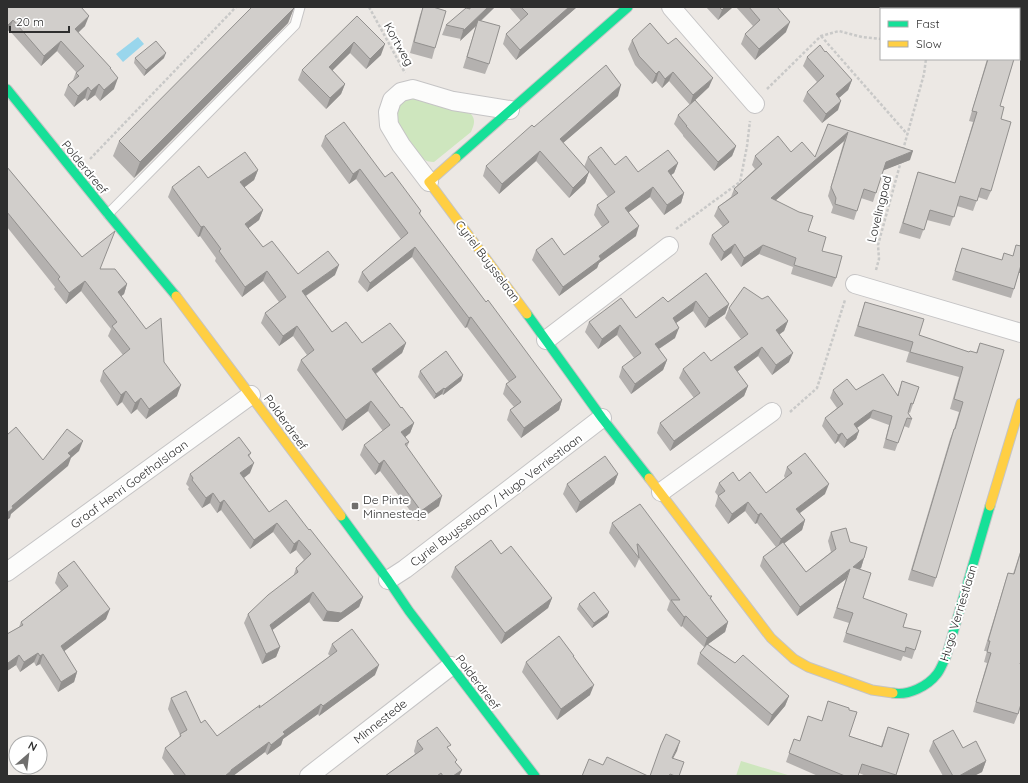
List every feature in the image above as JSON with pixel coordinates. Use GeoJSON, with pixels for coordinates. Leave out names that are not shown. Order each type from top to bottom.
{"type":"FeatureCollection","features":[{"type":"Feature","properties":{"kind":"street"},"geometry":{"type":"LineString","coordinates":[[429,182],[628,7]]}},
{"type":"Feature","properties":{"kind":"street"},"geometry":{"type":"LineString","coordinates":[[671,7],[755,104]]}},
{"type":"Feature","properties":{"kind":"street","name":"Polderdreef"},"geometry":{"type":"LineString","coordinates":[[7,89],[179,299],[409,610],[536,776]]}},
{"type":"Feature","properties":{"kind":"street"},"geometry":{"type":"LineString","coordinates":[[413,89],[453,101],[510,110]]}},
{"type":"Feature","properties":{"kind":"street","name":"Cyriel Buysselaan"},"geometry":{"type":"LineString","coordinates":[[413,89],[401,92],[392,100],[388,112],[389,125],[401,145],[602,418]]}},
{"type":"Feature","properties":{"kind":"street"},"geometry":{"type":"LineString","coordinates":[[546,340],[669,246]]}},
{"type":"Feature","properties":{"kind":"street"},"geometry":{"type":"LineString","coordinates":[[855,284],[1021,333]]}},
{"type":"Feature","properties":{"kind":"street","name":"Graaf Henri Goethalslaan"},"geometry":{"type":"LineString","coordinates":[[7,572],[251,395]]}},
{"type":"Feature","properties":{"kind":"street","name":"Hugo Verriestlaan"},"geometry":{"type":"LineString","coordinates":[[602,418],[661,492],[771,638],[794,659],[808,667],[872,690],[898,694],[915,690],[926,684],[937,674],[946,657],[1021,403]]}},
{"type":"Feature","properties":{"kind":"street"},"geometry":{"type":"LineString","coordinates":[[661,492],[772,412]]}},
{"type":"Feature","properties":{"kind":"street","name":"Cyriel Buysselaan / Hugo Verriestlaan"},"geometry":{"type":"LineString","coordinates":[[388,580],[405,569],[602,418]]}},
{"type":"Feature","properties":{"kind":"street","name":"Minnestede"},"geometry":{"type":"LineString","coordinates":[[309,776],[451,666]]}},
{"type":"Feature","properties":{"kind":"lane"},"geometry":{"type":"LineString","coordinates":[[108,214],[295,25],[300,7]]}},
{"type":"Feature","properties":{"kind":"path"},"geometry":{"type":"LineString","coordinates":[[76,174],[236,7]]}},
{"type":"Feature","properties":{"kind":"path","name":"Kortweg"},"geometry":{"type":"LineString","coordinates":[[368,7],[413,89]]}},
{"type":"Feature","properties":{"kind":"path"},"geometry":{"type":"LineString","coordinates":[[669,246],[674,231],[740,182],[750,124],[755,104],[760,95],[821,36],[839,31],[862,37],[880,39]]}},
{"type":"Feature","properties":{"kind":"path"},"geometry":{"type":"LineString","coordinates":[[821,36],[908,135]]}},
{"type":"Feature","properties":{"kind":"path"},"geometry":{"type":"LineString","coordinates":[[903,153],[924,74],[926,60]]}},
{"type":"Feature","properties":{"kind":"path","name":"Lovelingpad"},"geometry":{"type":"LineString","coordinates":[[772,412],[790,413],[817,388],[844,301],[855,284],[876,273],[879,259],[878,245],[901,160]]}},
{"type":"Feature","properties":{"kind":"green space"},"geometry":{"type":"Polygon","coordinates":[[[415,98],[471,114],[474,118],[474,125],[471,132],[434,162],[422,158],[396,122],[398,108],[402,102],[415,98]]]}},
{"type":"Feature","properties":{"kind":"green space"},"geometry":{"type":"Polygon","coordinates":[[[741,761],[791,776],[736,776],[741,761]]]}},
{"type":"Feature","properties":{"kind":"water"},"geometry":{"type":"Polygon","coordinates":[[[138,37],[144,44],[123,62],[116,54],[138,37]]]}},
{"type":"Feature","properties":{"kind":"building"},"geometry":{"type":"Polygon","coordinates":[[[7,7],[81,7],[89,16],[75,29],[111,68],[118,78],[104,90],[99,84],[91,91],[88,87],[78,96],[68,85],[79,76],[76,73],[84,66],[61,41],[44,56],[13,20],[7,26],[7,7]]]}},
{"type":"Feature","properties":{"kind":"building"},"geometry":{"type":"Polygon","coordinates":[[[252,7],[294,8],[140,162],[119,141],[252,7]]]}},
{"type":"Feature","properties":{"kind":"building"},"geometry":{"type":"Polygon","coordinates":[[[423,7],[433,7],[446,11],[435,48],[414,42],[423,7]]]}},
{"type":"Feature","properties":{"kind":"building"},"geometry":{"type":"Polygon","coordinates":[[[470,7],[488,7],[463,31],[464,29],[446,25],[466,8],[470,9],[470,7]]]}},
{"type":"Feature","properties":{"kind":"building"},"geometry":{"type":"Polygon","coordinates":[[[521,7],[569,7],[520,50],[506,34],[528,14],[521,7]]]}},
{"type":"Feature","properties":{"kind":"building"},"geometry":{"type":"Polygon","coordinates":[[[749,7],[777,7],[790,22],[759,49],[745,34],[760,20],[749,7]]]}},
{"type":"Feature","properties":{"kind":"building"},"geometry":{"type":"Polygon","coordinates":[[[942,7],[954,7],[954,8],[942,7]]]}},
{"type":"Feature","properties":{"kind":"building"},"geometry":{"type":"Polygon","coordinates":[[[357,16],[385,44],[370,59],[354,42],[329,67],[345,84],[330,98],[302,70],[357,16]]]}},
{"type":"Feature","properties":{"kind":"building"},"geometry":{"type":"Polygon","coordinates":[[[478,20],[500,26],[489,64],[467,57],[478,20]]]}},
{"type":"Feature","properties":{"kind":"building"},"geometry":{"type":"Polygon","coordinates":[[[650,23],[668,44],[676,38],[713,78],[693,95],[673,72],[665,79],[659,71],[656,74],[639,56],[632,40],[650,23]]]}},
{"type":"Feature","properties":{"kind":"building"},"geometry":{"type":"Polygon","coordinates":[[[156,41],[166,53],[146,70],[135,58],[156,41]]]}},
{"type":"Feature","properties":{"kind":"building"},"geometry":{"type":"Polygon","coordinates":[[[820,45],[852,80],[836,94],[841,101],[826,114],[807,92],[824,76],[807,57],[820,45]]]}},
{"type":"Feature","properties":{"kind":"building"},"geometry":{"type":"Polygon","coordinates":[[[988,60],[1014,60],[1000,106],[1004,107],[1001,119],[1011,122],[991,191],[981,188],[977,201],[960,196],[954,217],[930,210],[924,230],[903,223],[918,172],[955,183],[977,112],[972,111],[988,60]]]}},
{"type":"Feature","properties":{"kind":"building"},"geometry":{"type":"Polygon","coordinates":[[[606,65],[621,85],[560,139],[589,172],[573,188],[540,151],[502,184],[486,166],[532,125],[534,127],[606,65]]]}},
{"type":"Feature","properties":{"kind":"building"},"geometry":{"type":"Polygon","coordinates":[[[695,100],[736,146],[718,162],[678,115],[695,100]]]}},
{"type":"Feature","properties":{"kind":"building"},"geometry":{"type":"Polygon","coordinates":[[[344,122],[385,177],[392,172],[421,211],[419,213],[486,302],[488,300],[562,400],[524,428],[510,410],[521,402],[506,384],[516,377],[471,317],[469,318],[415,247],[370,283],[362,272],[408,233],[360,169],[353,174],[325,136],[344,122]]]}},
{"type":"Feature","properties":{"kind":"building"},"geometry":{"type":"Polygon","coordinates":[[[828,124],[913,151],[886,162],[876,193],[864,189],[857,211],[835,204],[836,198],[831,187],[848,132],[771,198],[799,212],[813,216],[808,231],[826,237],[822,251],[842,256],[836,278],[794,265],[796,258],[763,245],[744,258],[735,244],[724,252],[712,235],[729,222],[718,207],[738,193],[734,189],[762,164],[755,156],[778,136],[791,152],[802,142],[815,157],[828,124]]]}},
{"type":"Feature","properties":{"kind":"building"},"geometry":{"type":"Polygon","coordinates":[[[601,147],[615,165],[626,156],[638,172],[668,150],[678,163],[668,171],[684,193],[667,205],[653,187],[625,208],[639,226],[599,256],[601,259],[563,287],[536,250],[552,238],[564,255],[609,222],[597,205],[615,192],[588,157],[601,147]]]}},
{"type":"Feature","properties":{"kind":"building"},"geometry":{"type":"Polygon","coordinates":[[[245,152],[258,170],[240,182],[263,210],[245,224],[263,247],[272,241],[298,274],[328,251],[339,265],[302,291],[332,332],[346,322],[362,343],[390,323],[406,343],[372,369],[414,423],[401,432],[409,442],[405,444],[442,496],[421,511],[384,460],[379,464],[364,445],[390,425],[371,401],[346,420],[301,360],[314,350],[297,326],[283,336],[265,313],[286,297],[267,271],[245,287],[219,251],[221,249],[204,226],[201,227],[172,187],[199,166],[208,178],[245,152]]]}},
{"type":"Feature","properties":{"kind":"building"},"geometry":{"type":"Polygon","coordinates":[[[7,167],[82,257],[115,231],[100,269],[115,269],[127,284],[118,292],[146,329],[161,318],[164,362],[181,385],[149,409],[141,398],[135,403],[126,391],[121,395],[103,371],[130,349],[112,326],[117,322],[85,281],[69,293],[58,279],[60,277],[7,212],[7,167]]]}},
{"type":"Feature","properties":{"kind":"building"},"geometry":{"type":"Polygon","coordinates":[[[1016,245],[1021,246],[1021,265],[1014,289],[955,271],[962,248],[1002,260],[1004,253],[1013,256],[1016,245]]]}},
{"type":"Feature","properties":{"kind":"building"},"geometry":{"type":"Polygon","coordinates":[[[706,273],[729,304],[709,318],[696,301],[673,318],[679,328],[655,344],[667,360],[635,384],[622,367],[641,353],[620,325],[602,339],[589,322],[621,298],[636,318],[663,297],[668,302],[706,273]]]}},
{"type":"Feature","properties":{"kind":"building"},"geometry":{"type":"Polygon","coordinates":[[[744,287],[762,299],[768,296],[788,321],[776,330],[793,353],[776,365],[762,347],[734,367],[748,386],[674,441],[660,423],[700,393],[683,369],[704,352],[711,361],[748,334],[729,308],[744,287]]]}},
{"type":"Feature","properties":{"kind":"building"},"geometry":{"type":"Polygon","coordinates":[[[865,302],[924,319],[919,335],[969,352],[977,353],[980,343],[1004,350],[936,578],[912,570],[963,402],[954,399],[963,367],[910,352],[913,342],[858,326],[865,302]]]}},
{"type":"Feature","properties":{"kind":"building"},"geometry":{"type":"Polygon","coordinates":[[[446,351],[463,375],[436,394],[420,371],[446,351]]]}},
{"type":"Feature","properties":{"kind":"building"},"geometry":{"type":"Polygon","coordinates":[[[883,374],[898,396],[902,381],[919,387],[908,413],[912,419],[907,418],[898,443],[886,439],[892,416],[873,410],[854,424],[859,431],[847,440],[842,433],[838,435],[825,418],[843,404],[833,390],[847,379],[856,390],[883,374]]]}},
{"type":"Feature","properties":{"kind":"building"},"geometry":{"type":"Polygon","coordinates":[[[16,427],[43,460],[67,429],[83,441],[68,453],[71,456],[12,506],[13,508],[7,513],[7,435],[16,427]]]}},
{"type":"Feature","properties":{"kind":"building"},"geometry":{"type":"Polygon","coordinates":[[[239,437],[251,453],[248,455],[254,463],[240,473],[269,512],[286,500],[363,597],[341,613],[327,611],[313,592],[270,625],[280,647],[266,654],[248,614],[268,595],[298,572],[296,568],[311,554],[299,540],[294,544],[277,523],[254,540],[224,500],[220,503],[213,493],[206,498],[192,480],[193,478],[190,474],[239,437]]]}},
{"type":"Feature","properties":{"kind":"building"},"geometry":{"type":"Polygon","coordinates":[[[805,453],[829,484],[796,509],[805,520],[781,539],[761,513],[758,515],[748,502],[732,514],[718,496],[725,491],[719,483],[733,472],[739,481],[750,472],[766,493],[792,473],[787,467],[805,453]]]}},
{"type":"Feature","properties":{"kind":"building"},"geometry":{"type":"Polygon","coordinates":[[[605,456],[618,474],[580,502],[567,484],[605,456]]]}},
{"type":"Feature","properties":{"kind":"building"},"geometry":{"type":"Polygon","coordinates":[[[640,504],[709,596],[712,596],[710,598],[728,622],[707,638],[686,616],[684,617],[671,600],[680,600],[638,544],[639,558],[612,523],[640,504]]]}},
{"type":"Feature","properties":{"kind":"building"},"geometry":{"type":"Polygon","coordinates":[[[846,528],[850,542],[867,547],[864,558],[853,567],[871,573],[863,598],[907,614],[903,627],[921,631],[915,650],[906,647],[905,652],[846,633],[853,613],[837,608],[850,569],[800,607],[763,557],[783,542],[806,572],[836,549],[831,532],[846,528]]]}},
{"type":"Feature","properties":{"kind":"building"},"geometry":{"type":"Polygon","coordinates":[[[491,540],[501,554],[511,546],[552,598],[505,633],[455,567],[491,540]]]}},
{"type":"Feature","properties":{"kind":"building"},"geometry":{"type":"Polygon","coordinates":[[[1021,551],[1021,704],[1018,714],[976,702],[991,653],[987,652],[990,641],[988,641],[1008,573],[1014,574],[1021,551]]]}},
{"type":"Feature","properties":{"kind":"building"},"geometry":{"type":"Polygon","coordinates":[[[74,561],[110,609],[61,646],[77,672],[61,682],[43,654],[40,656],[38,653],[24,662],[19,655],[8,663],[7,634],[23,625],[21,622],[68,586],[58,573],[74,561]]]}},
{"type":"Feature","properties":{"kind":"building"},"geometry":{"type":"Polygon","coordinates":[[[594,592],[609,612],[594,623],[579,604],[594,592]]]}},
{"type":"Feature","properties":{"kind":"building"},"geometry":{"type":"Polygon","coordinates":[[[352,629],[379,665],[323,706],[321,704],[283,732],[285,734],[271,745],[269,742],[225,776],[186,776],[165,748],[181,736],[180,734],[187,730],[171,698],[186,691],[201,723],[205,720],[217,736],[260,705],[259,708],[337,651],[332,644],[352,629]]]}},
{"type":"Feature","properties":{"kind":"building"},"geometry":{"type":"Polygon","coordinates":[[[559,636],[594,685],[561,709],[526,662],[559,636]]]}},
{"type":"Feature","properties":{"kind":"building"},"geometry":{"type":"Polygon","coordinates":[[[707,644],[735,663],[743,655],[789,696],[772,715],[700,653],[707,644]]]}},
{"type":"Feature","properties":{"kind":"building"},"geometry":{"type":"Polygon","coordinates":[[[828,701],[857,712],[849,736],[882,747],[888,727],[909,734],[896,775],[862,764],[858,776],[845,776],[789,753],[794,739],[800,741],[808,716],[822,721],[828,701]]]}},
{"type":"Feature","properties":{"kind":"building"},"geometry":{"type":"Polygon","coordinates":[[[437,727],[451,745],[447,747],[457,760],[455,762],[462,770],[453,776],[443,776],[441,773],[437,776],[385,776],[423,749],[417,741],[437,727]]]}},
{"type":"Feature","properties":{"kind":"building"},"geometry":{"type":"Polygon","coordinates":[[[953,730],[963,748],[976,741],[986,761],[959,776],[953,776],[933,741],[953,730]]]}},
{"type":"Feature","properties":{"kind":"building"},"geometry":{"type":"Polygon","coordinates":[[[666,734],[680,741],[672,758],[684,762],[679,776],[670,774],[669,776],[650,776],[661,745],[666,734]]]}},
{"type":"Feature","properties":{"kind":"building"},"geometry":{"type":"Polygon","coordinates":[[[607,757],[648,776],[582,776],[589,759],[603,765],[607,757]]]}},
{"type":"Feature","properties":{"kind":"traffic: fast"},"geometry":{"type":"LineString","coordinates":[[456,158],[628,7]]}},
{"type":"Feature","properties":{"kind":"traffic: fast"},"geometry":{"type":"LineString","coordinates":[[7,89],[176,296]]}},
{"type":"Feature","properties":{"kind":"traffic: fast"},"geometry":{"type":"LineString","coordinates":[[527,314],[602,418],[649,478]]}},
{"type":"Feature","properties":{"kind":"traffic: fast"},"geometry":{"type":"LineString","coordinates":[[893,693],[905,693],[923,686],[933,678],[941,668],[946,657],[990,506]]}},
{"type":"Feature","properties":{"kind":"traffic: fast"},"geometry":{"type":"LineString","coordinates":[[341,516],[409,611],[535,776]]}},
{"type":"Feature","properties":{"kind":"traffic: slow"},"geometry":{"type":"LineString","coordinates":[[456,158],[429,182],[527,314]]}},
{"type":"Feature","properties":{"kind":"traffic: slow"},"geometry":{"type":"LineString","coordinates":[[176,296],[341,516]]}},
{"type":"Feature","properties":{"kind":"traffic: slow"},"geometry":{"type":"LineString","coordinates":[[990,506],[1021,403]]}},
{"type":"Feature","properties":{"kind":"traffic: slow"},"geometry":{"type":"LineString","coordinates":[[649,478],[771,638],[794,659],[808,667],[872,690],[893,693]]}},
{"type":"Feature","properties":{"kind":"place","name":"De Pinte Minnestede"},"geometry":{"type":"Point","coordinates":[355,506]}}]}
